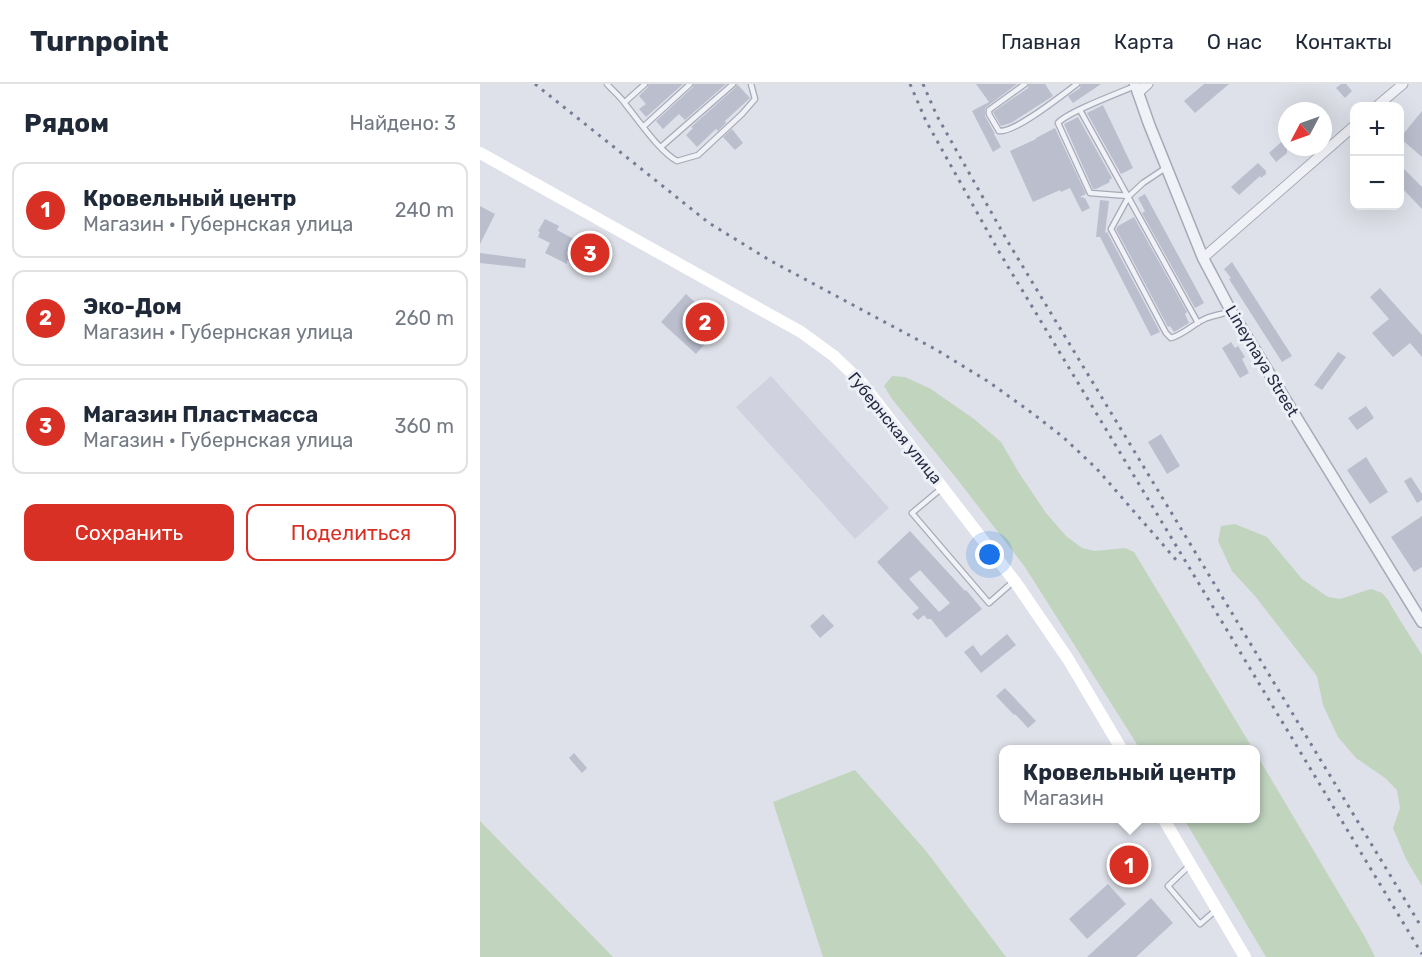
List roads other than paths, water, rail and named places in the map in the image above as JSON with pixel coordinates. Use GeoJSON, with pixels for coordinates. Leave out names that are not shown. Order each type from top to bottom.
{"type":"FeatureCollection","features":[{"type":"Feature","properties":{"kind":"main road","name":"Губернская улица"},"geometry":{"type":"LineString","coordinates":[[480,153],[801,332],[834,356],[861,382],[1014,581],[1068,659],[1119,745]]}},
{"type":"Feature","properties":{"kind":"main road"},"geometry":{"type":"LineString","coordinates":[[1165,823],[1245,957]]}},
{"type":"Feature","properties":{"kind":"street"},"geometry":{"type":"LineString","coordinates":[[1136,88],[1148,84]]}},
{"type":"Feature","properties":{"kind":"street"},"geometry":{"type":"LineString","coordinates":[[1382,102],[1402,84]]}},
{"type":"Feature","properties":{"kind":"street","name":"Lineynaya Street"},"geometry":{"type":"LineString","coordinates":[[1136,88],[1203,258],[1231,311],[1422,622]]}},
{"type":"Feature","properties":{"kind":"street"},"geometry":{"type":"LineString","coordinates":[[1203,258],[1350,129]]}},
{"type":"Feature","properties":{"kind":"lane"},"geometry":{"type":"LineString","coordinates":[[607,84],[625,102],[669,157],[677,161],[698,155],[742,114],[755,99],[751,84]]}},
{"type":"Feature","properties":{"kind":"lane"},"geometry":{"type":"LineString","coordinates":[[625,102],[645,84]]}},
{"type":"Feature","properties":{"kind":"lane"},"geometry":{"type":"LineString","coordinates":[[643,127],[690,84]]}},
{"type":"Feature","properties":{"kind":"lane"},"geometry":{"type":"LineString","coordinates":[[662,147],[734,84]]}},
{"type":"Feature","properties":{"kind":"lane"},"geometry":{"type":"LineString","coordinates":[[1025,84],[989,111],[999,131],[1002,132],[1023,122],[1077,84]]}},
{"type":"Feature","properties":{"kind":"lane"},"geometry":{"type":"LineString","coordinates":[[1129,196],[1090,193],[1058,123],[1061,119],[1080,110],[1136,88]]}},
{"type":"Feature","properties":{"kind":"lane"},"geometry":{"type":"LineString","coordinates":[[1080,110],[1198,324]]}},
{"type":"Feature","properties":{"kind":"lane"},"geometry":{"type":"LineString","coordinates":[[1167,167],[1143,183],[1129,196],[1111,229],[1166,333],[1172,338],[1206,318],[1231,311]]}},
{"type":"Feature","properties":{"kind":"lane"},"geometry":{"type":"LineString","coordinates":[[942,488],[912,513],[989,603],[1014,581]]}},
{"type":"Feature","properties":{"kind":"lane"},"geometry":{"type":"LineString","coordinates":[[1190,865],[1168,886],[1200,924],[1217,910]]}},
{"type":"Feature","properties":{"kind":"railway"},"geometry":{"type":"LineString","coordinates":[[535,84],[709,223],[771,261],[935,349],[989,382],[1032,413],[1063,437],[1097,469],[1178,562]]}},
{"type":"Feature","properties":{"kind":"railway"},"geometry":{"type":"LineString","coordinates":[[910,84],[926,121],[998,250],[1422,954]]}},
{"type":"Feature","properties":{"kind":"railway"},"geometry":{"type":"LineString","coordinates":[[923,84],[937,116],[1008,242],[1422,928]]}},
{"type":"Feature","properties":{"kind":"place","name":"Магазин Пластмасса"},"geometry":{"type":"Point","coordinates":[590,253]}},
{"type":"Feature","properties":{"kind":"place","name":"Эко-Дом"},"geometry":{"type":"Point","coordinates":[705,322]}},
{"type":"Feature","properties":{"kind":"place","name":"Кровельный центр"},"geometry":{"type":"Point","coordinates":[1129,865]}}]}
